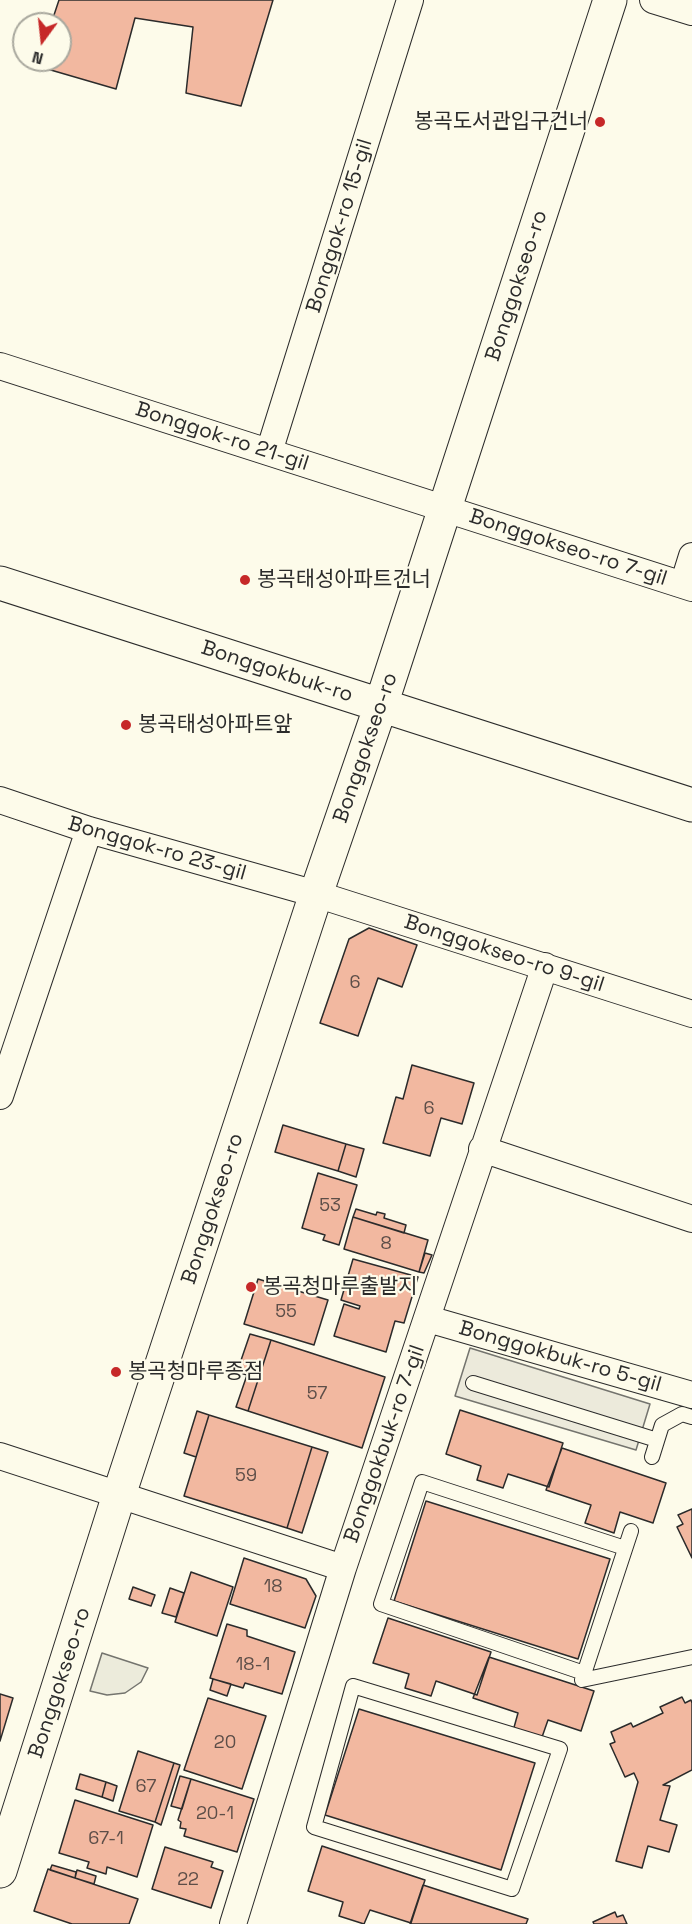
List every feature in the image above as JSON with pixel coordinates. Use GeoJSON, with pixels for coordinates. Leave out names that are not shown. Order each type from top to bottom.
{"type":"FeatureCollection","features":[{"type":"Feature","properties":{"kind":"street","name":"Bonggok-ro 15-gil"},"geometry":{"type":"LineString","coordinates":[[269,452],[410,0]]}},
{"type":"Feature","properties":{"kind":"street","name":"Bonggokseo-ro"},"geometry":{"type":"LineString","coordinates":[[0,1871],[119,1495],[316,894],[381,705],[610,0]]}},
{"type":"Feature","properties":{"kind":"street"},"geometry":{"type":"LineString","coordinates":[[653,0],[692,12]]}},
{"type":"Feature","properties":{"kind":"street","name":"Bonggok-ro 21-gil"},"geometry":{"type":"LineString","coordinates":[[0,366],[445,508]]}},
{"type":"Feature","properties":{"kind":"street","name":"Bonggokseo-ro 7-gil"},"geometry":{"type":"LineString","coordinates":[[445,508],[688,586]]}},
{"type":"Feature","properties":{"kind":"street"},"geometry":{"type":"LineString","coordinates":[[688,586],[692,556]]}},
{"type":"Feature","properties":{"kind":"street","name":"Bonggokbuk-ro"},"geometry":{"type":"LineString","coordinates":[[0,584],[692,805]]}},
{"type":"Feature","properties":{"kind":"street","name":"Bonggok-ro 23-gil"},"geometry":{"type":"LineString","coordinates":[[0,800],[89,830],[316,894]]}},
{"type":"Feature","properties":{"kind":"street"},"geometry":{"type":"LineString","coordinates":[[0,1096],[89,830]]}},
{"type":"Feature","properties":{"kind":"street","name":"Bonggokseo-ro 9-gil"},"geometry":{"type":"LineString","coordinates":[[316,894],[692,1014]]}},
{"type":"Feature","properties":{"kind":"street","name":"Bonggokbuk-ro 7-gil"},"geometry":{"type":"LineString","coordinates":[[233,1924],[343,1568],[545,966]]}},
{"type":"Feature","properties":{"kind":"street"},"geometry":{"type":"LineString","coordinates":[[482,1149],[692,1219]]}},
{"type":"Feature","properties":{"kind":"street","name":"Bonggokbuk-ro 5-gil"},"geometry":{"type":"LineString","coordinates":[[428,1319],[692,1395]]}},
{"type":"Feature","properties":{"kind":"street"},"geometry":{"type":"LineString","coordinates":[[0,1456],[343,1568]]}},
{"type":"Feature","properties":{"kind":"lane"},"geometry":{"type":"LineString","coordinates":[[473,1383],[657,1440]]}},
{"type":"Feature","properties":{"kind":"lane"},"geometry":{"type":"LineString","coordinates":[[652,1457],[662,1425],[682,1414],[692,1417]]}},
{"type":"Feature","properties":{"kind":"lane"},"geometry":{"type":"LineString","coordinates":[[584,1673],[381,1605],[422,1482],[625,1548]]}},
{"type":"Feature","properties":{"kind":"lane"},"geometry":{"type":"LineString","coordinates":[[631,1531],[582,1680],[692,1657]]}},
{"type":"Feature","properties":{"kind":"lane"},"geometry":{"type":"LineString","coordinates":[[353,1686],[560,1749],[513,1889],[314,1827],[353,1686]]}},
{"type":"Feature","properties":{"kind":"shaded area"},"geometry":{"type":"Polygon","coordinates":[[[470,1348],[650,1404],[636,1450],[455,1396],[470,1348]]]}},
{"type":"Feature","properties":{"kind":"shaded area"},"geometry":{"type":"Polygon","coordinates":[[[102,1653],[148,1668],[141,1682],[125,1693],[107,1695],[90,1691],[102,1653]]]}},
{"type":"Feature","properties":{"kind":"building"},"geometry":{"type":"Polygon","coordinates":[[[59,0],[273,0],[241,106],[186,93],[193,27],[135,18],[116,89],[58,72],[72,72],[72,12],[55,12],[59,0]]]}},
{"type":"Feature","properties":{"kind":"building"},"geometry":{"type":"Polygon","coordinates":[[[369,928],[417,945],[402,987],[378,978],[358,1036],[320,1023],[349,939],[369,928]]]}},
{"type":"Feature","properties":{"kind":"building"},"geometry":{"type":"Polygon","coordinates":[[[412,1065],[474,1083],[462,1124],[441,1118],[430,1156],[383,1143],[396,1097],[403,1099],[412,1065]]]}},
{"type":"Feature","properties":{"kind":"building"},"geometry":{"type":"Polygon","coordinates":[[[283,1125],[346,1144],[338,1171],[275,1152],[283,1125]]]}},
{"type":"Feature","properties":{"kind":"building"},"geometry":{"type":"Polygon","coordinates":[[[346,1144],[364,1149],[356,1177],[338,1171],[346,1144]]]}},
{"type":"Feature","properties":{"kind":"building"},"geometry":{"type":"Polygon","coordinates":[[[318,1173],[357,1185],[339,1245],[323,1240],[325,1235],[302,1228],[318,1173]]]}},
{"type":"Feature","properties":{"kind":"building"},"geometry":{"type":"Polygon","coordinates":[[[356,1209],[376,1215],[377,1212],[385,1214],[384,1218],[406,1225],[404,1233],[353,1217],[356,1209]]]}},
{"type":"Feature","properties":{"kind":"building"},"geometry":{"type":"Polygon","coordinates":[[[353,1217],[428,1240],[419,1272],[344,1249],[353,1217]]]}},
{"type":"Feature","properties":{"kind":"building"},"geometry":{"type":"Polygon","coordinates":[[[425,1253],[432,1255],[424,1273],[419,1272],[425,1253]]]}},
{"type":"Feature","properties":{"kind":"building"},"geometry":{"type":"Polygon","coordinates":[[[353,1259],[418,1277],[404,1323],[395,1321],[386,1352],[334,1336],[344,1304],[359,1309],[360,1306],[341,1300],[353,1259]]]}},
{"type":"Feature","properties":{"kind":"building"},"geometry":{"type":"Polygon","coordinates":[[[258,1279],[328,1300],[314,1345],[244,1324],[258,1279]]]}},
{"type":"Feature","properties":{"kind":"building"},"geometry":{"type":"Polygon","coordinates":[[[250,1334],[271,1340],[248,1411],[236,1407],[247,1375],[237,1372],[250,1334]]]}},
{"type":"Feature","properties":{"kind":"building"},"geometry":{"type":"Polygon","coordinates":[[[271,1340],[385,1377],[362,1448],[248,1411],[271,1340]]]}},
{"type":"Feature","properties":{"kind":"building"},"geometry":{"type":"Polygon","coordinates":[[[460,1410],[563,1443],[549,1487],[508,1474],[503,1488],[477,1480],[481,1466],[446,1454],[460,1410]]]}},
{"type":"Feature","properties":{"kind":"building"},"geometry":{"type":"Polygon","coordinates":[[[197,1411],[209,1415],[196,1457],[184,1453],[197,1411]]]}},
{"type":"Feature","properties":{"kind":"building"},"geometry":{"type":"Polygon","coordinates":[[[209,1415],[312,1447],[287,1528],[184,1496],[209,1415]]]}},
{"type":"Feature","properties":{"kind":"building"},"geometry":{"type":"Polygon","coordinates":[[[312,1447],[328,1452],[302,1533],[287,1528],[312,1447]]]}},
{"type":"Feature","properties":{"kind":"building"},"geometry":{"type":"Polygon","coordinates":[[[562,1448],[666,1483],[653,1523],[620,1512],[614,1533],[585,1523],[591,1505],[546,1490],[562,1448]]]}},
{"type":"Feature","properties":{"kind":"building"},"geometry":{"type":"Polygon","coordinates":[[[426,1501],[610,1559],[578,1659],[394,1601],[426,1501]]]}},
{"type":"Feature","properties":{"kind":"building"},"geometry":{"type":"Polygon","coordinates":[[[692,1509],[692,1558],[677,1527],[683,1524],[678,1515],[692,1509]]]}},
{"type":"Feature","properties":{"kind":"building"},"geometry":{"type":"Polygon","coordinates":[[[244,1558],[306,1579],[316,1596],[305,1628],[230,1604],[244,1558]]]}},
{"type":"Feature","properties":{"kind":"building"},"geometry":{"type":"Polygon","coordinates":[[[191,1572],[233,1587],[217,1636],[175,1622],[191,1572]]]}},
{"type":"Feature","properties":{"kind":"building"},"geometry":{"type":"Polygon","coordinates":[[[133,1587],[155,1595],[151,1606],[129,1599],[133,1587]]]}},
{"type":"Feature","properties":{"kind":"building"},"geometry":{"type":"Polygon","coordinates":[[[170,1588],[184,1593],[176,1617],[162,1613],[170,1588]]]}},
{"type":"Feature","properties":{"kind":"building"},"geometry":{"type":"Polygon","coordinates":[[[388,1618],[491,1652],[477,1695],[436,1681],[431,1696],[405,1688],[409,1674],[373,1663],[388,1618]]]}},
{"type":"Feature","properties":{"kind":"building"},"geometry":{"type":"Polygon","coordinates":[[[227,1624],[247,1630],[247,1636],[295,1652],[282,1694],[245,1683],[243,1688],[210,1678],[227,1624]]]}},
{"type":"Feature","properties":{"kind":"building"},"geometry":{"type":"Polygon","coordinates":[[[489,1657],[594,1691],[581,1731],[548,1720],[541,1740],[513,1731],[518,1713],[473,1698],[489,1657]]]}},
{"type":"Feature","properties":{"kind":"building"},"geometry":{"type":"Polygon","coordinates":[[[213,1679],[231,1684],[227,1696],[210,1690],[213,1679]]]}},
{"type":"Feature","properties":{"kind":"building"},"geometry":{"type":"Polygon","coordinates":[[[0,1694],[13,1698],[0,1741],[0,1694]]]}},
{"type":"Feature","properties":{"kind":"building"},"geometry":{"type":"Polygon","coordinates":[[[682,1697],[685,1703],[691,1700],[692,1703],[692,1770],[663,1785],[670,1786],[660,1820],[677,1825],[669,1852],[648,1846],[642,1868],[616,1861],[638,1782],[634,1773],[625,1777],[610,1744],[615,1742],[611,1732],[631,1723],[633,1727],[663,1713],[660,1707],[682,1697]]]}},
{"type":"Feature","properties":{"kind":"building"},"geometry":{"type":"Polygon","coordinates":[[[208,1698],[266,1716],[242,1789],[184,1770],[208,1698]]]}},
{"type":"Feature","properties":{"kind":"building"},"geometry":{"type":"Polygon","coordinates":[[[359,1709],[535,1763],[501,1870],[325,1815],[359,1709]]]}},
{"type":"Feature","properties":{"kind":"building"},"geometry":{"type":"Polygon","coordinates":[[[138,1751],[174,1763],[155,1822],[119,1811],[138,1751]]]}},
{"type":"Feature","properties":{"kind":"building"},"geometry":{"type":"Polygon","coordinates":[[[174,1763],[180,1765],[161,1825],[155,1822],[174,1763]]]}},
{"type":"Feature","properties":{"kind":"building"},"geometry":{"type":"Polygon","coordinates":[[[80,1774],[106,1782],[102,1797],[76,1789],[80,1774]]]}},
{"type":"Feature","properties":{"kind":"building"},"geometry":{"type":"Polygon","coordinates":[[[180,1776],[191,1779],[182,1809],[171,1806],[180,1776]]]}},
{"type":"Feature","properties":{"kind":"building"},"geometry":{"type":"Polygon","coordinates":[[[191,1779],[254,1799],[237,1852],[184,1836],[186,1829],[180,1828],[181,1822],[178,1820],[191,1779]]]}},
{"type":"Feature","properties":{"kind":"building"},"geometry":{"type":"Polygon","coordinates":[[[106,1782],[117,1786],[113,1801],[102,1797],[106,1782]]]}},
{"type":"Feature","properties":{"kind":"building"},"geometry":{"type":"Polygon","coordinates":[[[75,1800],[153,1825],[137,1877],[107,1867],[106,1874],[87,1868],[89,1862],[59,1853],[75,1800]]]}},
{"type":"Feature","properties":{"kind":"building"},"geometry":{"type":"Polygon","coordinates":[[[322,1846],[425,1880],[411,1923],[370,1910],[364,1924],[339,1916],[343,1902],[308,1891],[322,1846]]]}},
{"type":"Feature","properties":{"kind":"building"},"geometry":{"type":"Polygon","coordinates":[[[165,1847],[213,1862],[211,1867],[223,1871],[211,1908],[152,1889],[165,1847]]]}},
{"type":"Feature","properties":{"kind":"building"},"geometry":{"type":"Polygon","coordinates":[[[52,1865],[76,1872],[75,1878],[50,1870],[52,1865]]]}},
{"type":"Feature","properties":{"kind":"building"},"geometry":{"type":"Polygon","coordinates":[[[48,1869],[138,1899],[129,1924],[72,1924],[34,1911],[48,1869]]]}},
{"type":"Feature","properties":{"kind":"building"},"geometry":{"type":"Polygon","coordinates":[[[77,1870],[96,1876],[94,1884],[75,1878],[77,1870]]]}},
{"type":"Feature","properties":{"kind":"building"},"geometry":{"type":"Polygon","coordinates":[[[423,1885],[528,1919],[526,1924],[410,1924],[423,1885]]]}},
{"type":"Feature","properties":{"kind":"building"},"geometry":{"type":"Polygon","coordinates":[[[615,1912],[617,1917],[623,1915],[627,1924],[594,1924],[593,1922],[615,1912]]]}},
{"type":"Feature","properties":{"kind":"place","name":"봉곡도서관입구건너"},"geometry":{"type":"Point","coordinates":[600,122]}},
{"type":"Feature","properties":{"kind":"place","name":"봉곡태성아파트건너"},"geometry":{"type":"Point","coordinates":[245,580]}},
{"type":"Feature","properties":{"kind":"place","name":"봉곡태성아파트앞"},"geometry":{"type":"Point","coordinates":[126,725]}},
{"type":"Feature","properties":{"kind":"place","name":"봉곡청마루출발지"},"geometry":{"type":"Point","coordinates":[251,1287]}},
{"type":"Feature","properties":{"kind":"place","name":"봉곡청마루종점"},"geometry":{"type":"Point","coordinates":[116,1372]}}]}
